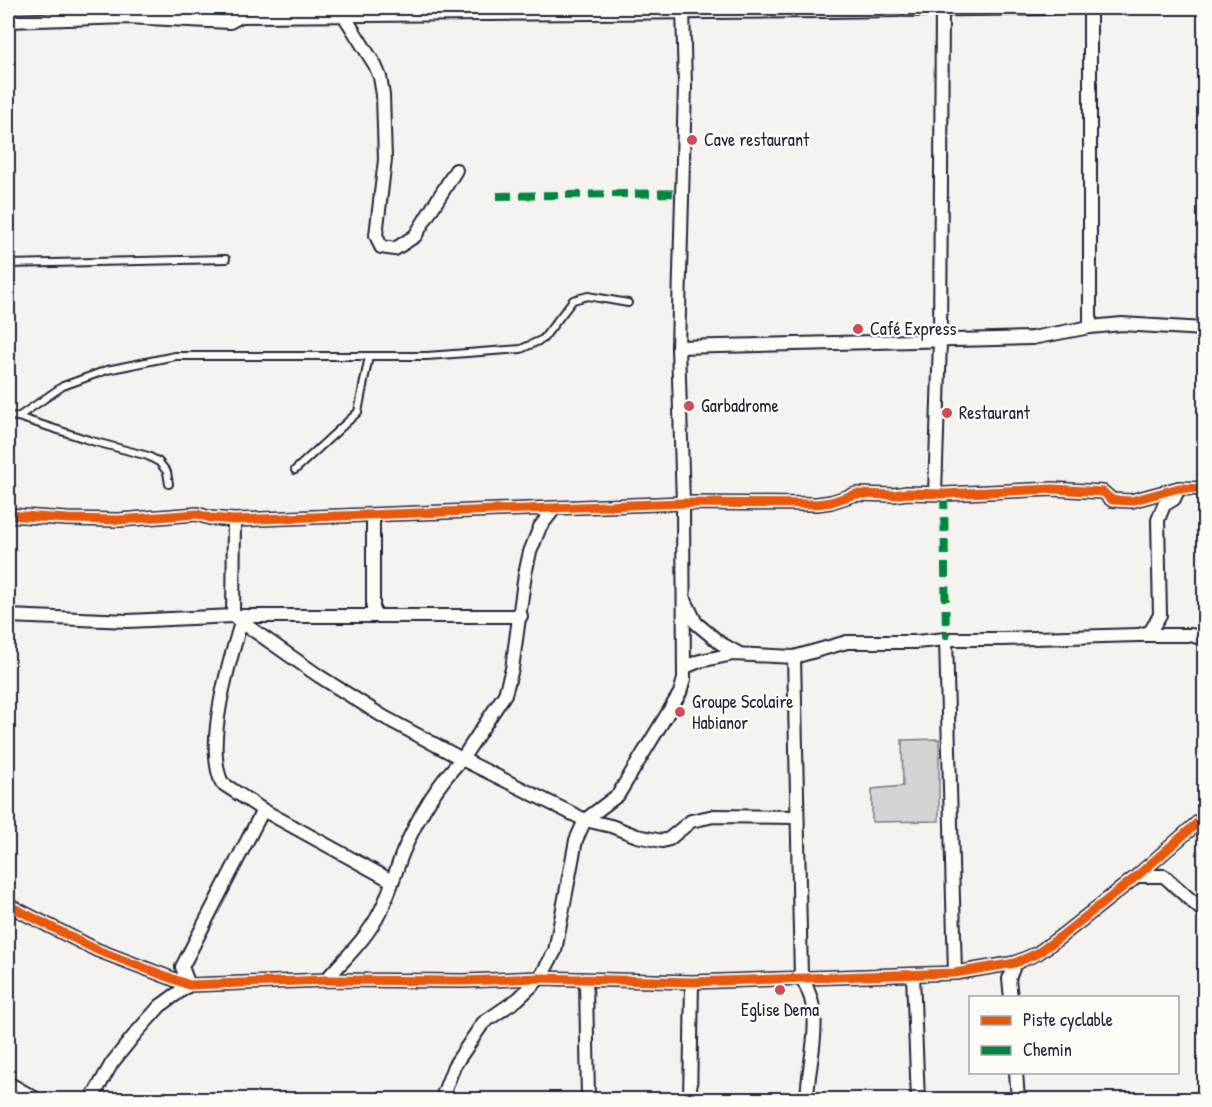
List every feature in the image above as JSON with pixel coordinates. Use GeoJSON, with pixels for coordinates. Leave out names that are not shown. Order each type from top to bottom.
{"type":"FeatureCollection","features":[{"type":"Feature","properties":{"kind":"street"},"geometry":{"type":"LineString","coordinates":[[10,8],[8,21],[127,17],[230,22],[241,12],[343,14],[1051,8]]}},
{"type":"Feature","properties":{"kind":"street"},"geometry":{"type":"LineString","coordinates":[[1090,8],[1090,327]]}},
{"type":"Feature","properties":{"kind":"street"},"geometry":{"type":"LineString","coordinates":[[441,1100],[454,1066],[483,1023],[518,999],[540,978],[555,951],[576,840],[585,820],[618,795],[680,693],[685,667],[678,347],[685,86],[683,10]]}},
{"type":"Feature","properties":{"kind":"street"},"geometry":{"type":"LineString","coordinates":[[935,493],[940,341],[942,10]]}},
{"type":"Feature","properties":{"kind":"street"},"geometry":{"type":"LineString","coordinates":[[343,14],[375,65],[383,95],[384,160],[376,235],[381,247],[394,249],[415,236],[456,170]]}},
{"type":"Feature","properties":{"kind":"street"},"geometry":{"type":"LineString","coordinates":[[678,347],[1032,338],[1090,327],[1147,325],[1204,330]]}},
{"type":"Feature","properties":{"kind":"street"},"geometry":{"type":"LineString","coordinates":[[8,515],[119,520],[197,514],[210,518],[234,520],[683,503],[817,504],[856,494],[894,495],[1053,489],[1103,492],[1112,500],[1131,501],[1179,489],[1204,489]]}},
{"type":"Feature","properties":{"kind":"street"},"geometry":{"type":"LineString","coordinates":[[1138,635],[1150,632],[1160,615],[1158,520],[1164,505],[1174,499],[1179,489]]}},
{"type":"Feature","properties":{"kind":"street"},"geometry":{"type":"LineString","coordinates":[[326,980],[373,925],[420,817],[505,694],[512,669],[530,552],[540,527],[554,509]]}},
{"type":"Feature","properties":{"kind":"street"},"geometry":{"type":"LineString","coordinates":[[373,514],[373,616]]}},
{"type":"Feature","properties":{"kind":"street"},"geometry":{"type":"LineString","coordinates":[[234,520],[237,620],[222,693],[217,760],[222,783],[263,810],[392,881]]}},
{"type":"Feature","properties":{"kind":"street"},"geometry":{"type":"LineString","coordinates":[[684,598],[696,623],[720,643],[739,654]]}},
{"type":"Feature","properties":{"kind":"street"},"geometry":{"type":"LineString","coordinates":[[8,616],[128,621],[373,616],[521,616]]}},
{"type":"Feature","properties":{"kind":"street"},"geometry":{"type":"LineString","coordinates":[[237,620],[384,717],[462,759],[585,820],[662,841],[669,839],[692,821],[702,818],[714,816],[796,817]]}},
{"type":"Feature","properties":{"kind":"street"},"geometry":{"type":"LineString","coordinates":[[685,667],[716,657],[739,654],[794,657],[847,642],[1138,635],[1191,635],[1204,639]]}},
{"type":"Feature","properties":{"kind":"street"},"geometry":{"type":"LineString","coordinates":[[946,639],[955,973]]}},
{"type":"Feature","properties":{"kind":"street"},"geometry":{"type":"LineString","coordinates":[[794,657],[801,977],[807,987],[816,1015],[807,1100]]}},
{"type":"Feature","properties":{"kind":"street"},"geometry":{"type":"LineString","coordinates":[[189,985],[182,967],[263,810]]}},
{"type":"Feature","properties":{"kind":"street"},"geometry":{"type":"LineString","coordinates":[[8,905],[97,950],[189,985],[326,980],[464,981],[540,978],[692,982],[955,973],[1015,963],[1038,953],[1137,876],[1204,817]]}},
{"type":"Feature","properties":{"kind":"street"},"geometry":{"type":"LineString","coordinates":[[1137,876],[1164,876],[1204,912]]}},
{"type":"Feature","properties":{"kind":"street"},"geometry":{"type":"LineString","coordinates":[[1011,996],[1009,979],[1015,963]]}},
{"type":"Feature","properties":{"kind":"street"},"geometry":{"type":"LineString","coordinates":[[913,975],[918,1100]]}},
{"type":"Feature","properties":{"kind":"street"},"geometry":{"type":"LineString","coordinates":[[586,980],[588,1100]]}},
{"type":"Feature","properties":{"kind":"street"},"geometry":{"type":"LineString","coordinates":[[690,1100],[692,982]]}},
{"type":"Feature","properties":{"kind":"street"},"geometry":{"type":"LineString","coordinates":[[91,1100],[112,1063],[136,1033],[160,1006],[189,985]]}},
{"type":"Feature","properties":{"kind":"street"},"geometry":{"type":"LineString","coordinates":[[1016,1074],[1018,1100]]}},
{"type":"Feature","properties":{"kind":"street"},"geometry":{"type":"LineString","coordinates":[[8,1083],[38,1100]]}},
{"type":"Feature","properties":{"kind":"lane"},"geometry":{"type":"LineString","coordinates":[[8,264],[226,259]]}},
{"type":"Feature","properties":{"kind":"lane"},"geometry":{"type":"LineString","coordinates":[[18,417],[63,386],[107,370],[175,356],[427,356],[521,349],[543,339],[573,300],[588,296],[628,303]]}},
{"type":"Feature","properties":{"kind":"lane"},"geometry":{"type":"LineString","coordinates":[[295,470],[358,412],[369,356]]}},
{"type":"Feature","properties":{"kind":"lane"},"geometry":{"type":"LineString","coordinates":[[8,416],[148,456],[159,462],[167,472],[169,484]]}},
{"type":"Feature","properties":{"kind":"shaded area"},"geometry":{"type":"Polygon","coordinates":[[[939,739],[939,821],[872,822],[872,789],[903,786],[902,740],[939,739]]]}},
{"type":"Feature","properties":{"kind":"marked path"},"geometry":{"type":"LineString","coordinates":[[497,196],[681,193]]}},
{"type":"Feature","properties":{"kind":"marked path"},"geometry":{"type":"LineString","coordinates":[[944,494],[946,639]]}},
{"type":"Feature","properties":{"kind":"cycle path"},"geometry":{"type":"LineString","coordinates":[[8,515],[119,520],[197,514],[210,518],[234,520],[683,503],[817,504],[856,494],[944,494],[1053,489],[1103,492],[1112,500],[1131,501],[1179,488],[1204,489]]}},
{"type":"Feature","properties":{"kind":"cycle path"},"geometry":{"type":"LineString","coordinates":[[8,905],[97,950],[189,985],[326,980],[464,981],[540,978],[692,982],[955,973],[1015,963],[1038,953],[1137,876],[1204,817]]}},
{"type":"Feature","properties":{"kind":"place","name":"Cave restaurant"},"geometry":{"type":"Point","coordinates":[692,140]}},
{"type":"Feature","properties":{"kind":"place","name":"Café Express"},"geometry":{"type":"Point","coordinates":[858,329]}},
{"type":"Feature","properties":{"kind":"place","name":"Garbadrome"},"geometry":{"type":"Point","coordinates":[689,406]}},
{"type":"Feature","properties":{"kind":"place","name":"Restaurant"},"geometry":{"type":"Point","coordinates":[947,413]}},
{"type":"Feature","properties":{"kind":"place","name":"Groupe Scolaire Habianor"},"geometry":{"type":"Point","coordinates":[680,712]}},
{"type":"Feature","properties":{"kind":"place","name":"Eglise Dema"},"geometry":{"type":"Point","coordinates":[780,990]}}]}
